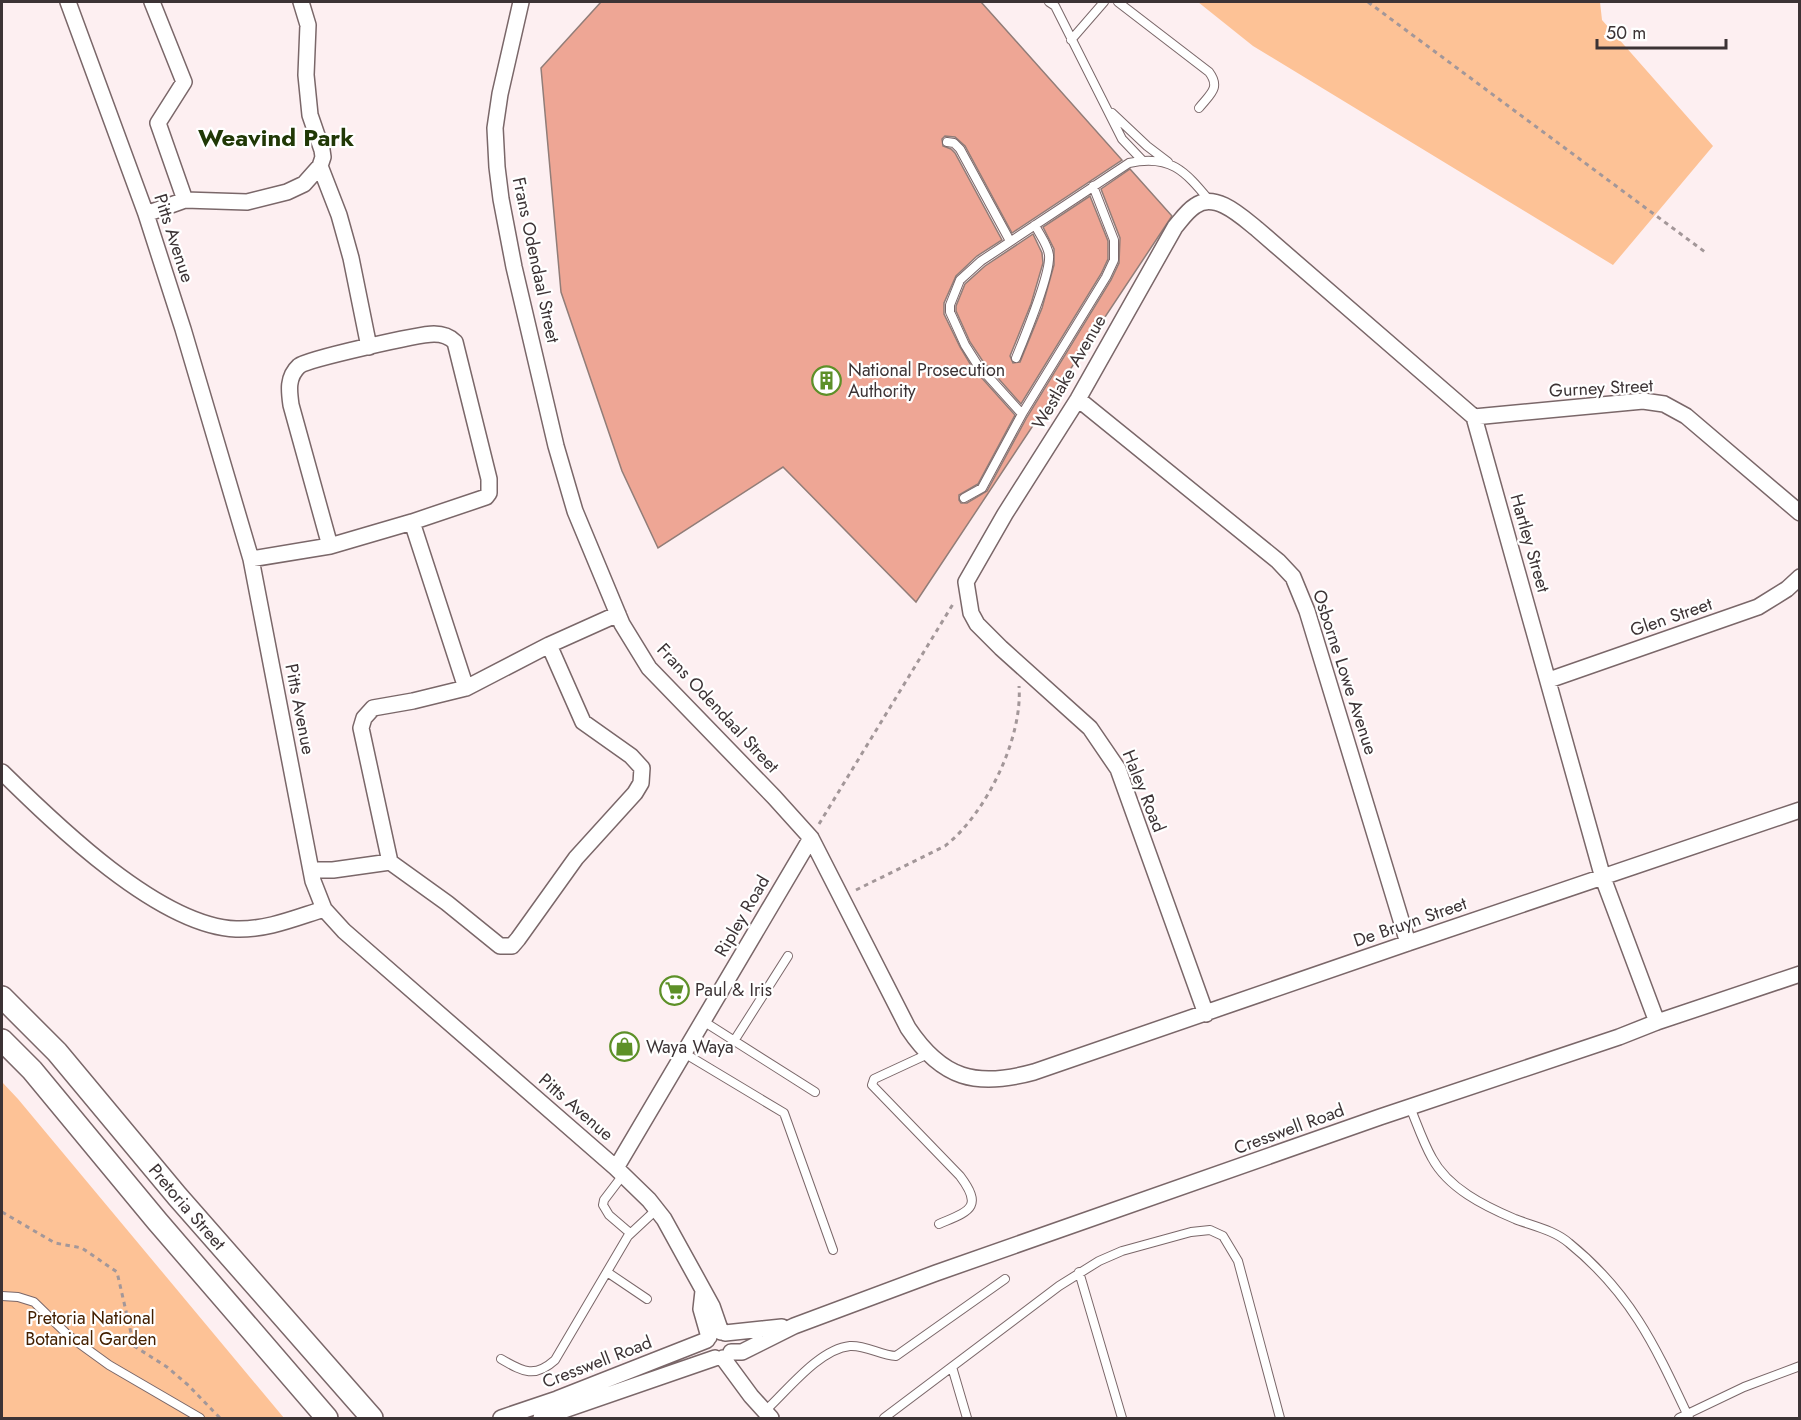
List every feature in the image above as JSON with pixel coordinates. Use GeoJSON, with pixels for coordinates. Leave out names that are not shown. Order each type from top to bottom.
{"type":"FeatureCollection","features":[{"type":"Feature","properties":{"kind":"main road","name":"Pretoria Street"},"geometry":{"type":"LineString","coordinates":[[2,997],[57,1052],[177,1196],[372,1419]]}},
{"type":"Feature","properties":{"kind":"main road","name":"Pretoria Street"},"geometry":{"type":"LineString","coordinates":[[2,1040],[32,1070],[157,1221],[327,1419]]}},
{"type":"Feature","properties":{"kind":"street","name":"Pitts Avenue"},"geometry":{"type":"LineString","coordinates":[[68,2],[146,214],[183,329],[251,559],[310,870],[324,909],[344,931],[620,1172],[657,1209],[703,1291],[702,1309],[715,1335]]}},
{"type":"Feature","properties":{"kind":"street"},"geometry":{"type":"LineString","coordinates":[[152,2],[183,76],[183,86],[158,123],[185,200]]}},
{"type":"Feature","properties":{"kind":"street"},"geometry":{"type":"LineString","coordinates":[[146,214],[185,200],[247,202],[287,192],[304,184],[320,166],[323,158],[322,150],[310,115],[306,75],[308,25],[301,2]]}},
{"type":"Feature","properties":{"kind":"street","name":"Frans Odendaal Street"},"geometry":{"type":"LineString","coordinates":[[521,2],[500,94],[495,128],[496,167],[501,199],[514,267],[556,446],[575,511],[618,614],[649,668],[811,838],[908,1028],[928,1054],[950,1069],[976,1080],[1011,1079],[1034,1072]]}},
{"type":"Feature","properties":{"kind":"street"},"geometry":{"type":"LineString","coordinates":[[320,166],[339,215],[351,258],[369,347]]}},
{"type":"Feature","properties":{"kind":"street"},"geometry":{"type":"LineString","coordinates":[[1210,201],[1237,213],[1257,229],[1474,417]]}},
{"type":"Feature","properties":{"kind":"street","name":"Westlake Avenue"},"geometry":{"type":"LineString","coordinates":[[966,582],[1005,514],[1078,399],[1175,227],[1195,206],[1210,201]]}},
{"type":"Feature","properties":{"kind":"street"},"geometry":{"type":"LineString","coordinates":[[251,559],[330,546],[483,499],[489,493],[489,479],[455,342],[444,335],[432,334],[304,363],[292,374],[289,384],[291,405],[330,546]]}},
{"type":"Feature","properties":{"kind":"street","name":"Osborne Lowe Avenue"},"geometry":{"type":"LineString","coordinates":[[1078,399],[1278,561],[1293,577],[1321,655],[1408,943]]}},
{"type":"Feature","properties":{"kind":"street","name":"Gurney Street"},"geometry":{"type":"LineString","coordinates":[[1474,417],[1643,401],[1664,404],[1686,416],[1800,513]]}},
{"type":"Feature","properties":{"kind":"street","name":"Hartley Street"},"geometry":{"type":"LineString","coordinates":[[1474,417],[1603,878],[1657,1022]]}},
{"type":"Feature","properties":{"kind":"street"},"geometry":{"type":"LineString","coordinates":[[412,522],[466,688]]}},
{"type":"Feature","properties":{"kind":"street","name":"Glen Street"},"geometry":{"type":"LineString","coordinates":[[1549,680],[1758,607],[1787,589],[1800,577]]}},
{"type":"Feature","properties":{"kind":"street","name":"Haley Road"},"geometry":{"type":"LineString","coordinates":[[966,582],[971,613],[977,624],[1090,728],[1118,769],[1206,1014]]}},
{"type":"Feature","properties":{"kind":"street"},"geometry":{"type":"LineString","coordinates":[[549,645],[583,722],[631,756],[642,768],[641,783],[635,794],[576,858],[512,946],[500,946],[447,903],[390,862],[361,728],[364,718],[373,708],[466,688],[549,645],[618,614]]}},
{"type":"Feature","properties":{"kind":"street"},"geometry":{"type":"LineString","coordinates":[[2,772],[75,842],[161,903],[201,923],[234,929],[264,928],[324,909]]}},
{"type":"Feature","properties":{"kind":"street","name":"De Bruyn Street"},"geometry":{"type":"LineString","coordinates":[[1034,1072],[1800,810]]}},
{"type":"Feature","properties":{"kind":"street","name":"Ripley Road"},"geometry":{"type":"LineString","coordinates":[[620,1172],[684,1053],[811,838]]}},
{"type":"Feature","properties":{"kind":"street"},"geometry":{"type":"LineString","coordinates":[[310,870],[333,870],[390,862]]}},
{"type":"Feature","properties":{"kind":"street","name":"Cresswell Road"},"geometry":{"type":"LineString","coordinates":[[542,1419],[723,1356],[742,1352],[794,1326],[936,1273],[1410,1107],[1800,974]]}},
{"type":"Feature","properties":{"kind":"street","name":"Cresswell Road"},"geometry":{"type":"LineString","coordinates":[[501,1419],[557,1399],[715,1335],[794,1326]]}},
{"type":"Feature","properties":{"kind":"street"},"geometry":{"type":"LineString","coordinates":[[723,1356],[731,1340],[715,1335],[706,1350],[723,1356],[768,1415]]}},
{"type":"Feature","properties":{"kind":"lane"},"geometry":{"type":"LineString","coordinates":[[1048,2],[1054,6],[1122,139],[1142,160]]}},
{"type":"Feature","properties":{"kind":"lane"},"geometry":{"type":"LineString","coordinates":[[1071,40],[1104,2]]}},
{"type":"Feature","properties":{"kind":"lane"},"geometry":{"type":"LineString","coordinates":[[1118,2],[1209,72],[1215,80],[1215,88],[1199,108]]}},
{"type":"Feature","properties":{"kind":"lane"},"geometry":{"type":"LineString","coordinates":[[1108,110],[1147,146],[1187,174],[1210,201]]}},
{"type":"Feature","properties":{"kind":"lane"},"geometry":{"type":"LineString","coordinates":[[947,142],[954,143],[960,149],[1010,241]]}},
{"type":"Feature","properties":{"kind":"lane"},"geometry":{"type":"LineString","coordinates":[[1022,414],[977,364],[958,330],[950,312],[954,292],[967,273],[1010,241],[1129,163],[1142,160],[1170,163]]}},
{"type":"Feature","properties":{"kind":"lane"},"geometry":{"type":"LineString","coordinates":[[964,498],[982,488],[1022,414],[1106,277],[1114,260],[1114,240],[1093,186]]}},
{"type":"Feature","properties":{"kind":"lane"},"geometry":{"type":"LineString","coordinates":[[1016,358],[1049,265],[1048,250],[1035,225]]}},
{"type":"Feature","properties":{"kind":"lane"},"geometry":{"type":"LineString","coordinates":[[734,1041],[788,956]]}},
{"type":"Feature","properties":{"kind":"lane"},"geometry":{"type":"LineString","coordinates":[[703,1021],[815,1092]]}},
{"type":"Feature","properties":{"kind":"lane"},"geometry":{"type":"LineString","coordinates":[[684,1053],[784,1113],[833,1250]]}},
{"type":"Feature","properties":{"kind":"lane"},"geometry":{"type":"LineString","coordinates":[[928,1054],[874,1079],[872,1085],[960,1176],[969,1189],[973,1199],[967,1212],[939,1224]]}},
{"type":"Feature","properties":{"kind":"lane"},"geometry":{"type":"LineString","coordinates":[[1410,1107],[1433,1160],[1450,1180],[1480,1203],[1567,1241],[1608,1281],[1640,1321],[1658,1352],[1685,1417],[1744,1387],[1800,1366]]}},
{"type":"Feature","properties":{"kind":"lane"},"geometry":{"type":"LineString","coordinates":[[620,1172],[603,1205],[609,1215],[630,1233]]}},
{"type":"Feature","properties":{"kind":"lane"},"geometry":{"type":"LineString","coordinates":[[501,1359],[530,1372],[547,1368],[562,1349],[630,1233],[657,1209]]}},
{"type":"Feature","properties":{"kind":"lane"},"geometry":{"type":"LineString","coordinates":[[885,1419],[1079,1272],[1122,1251],[1191,1232],[1210,1230],[1223,1236],[1238,1261],[1280,1419]]}},
{"type":"Feature","properties":{"kind":"lane"},"geometry":{"type":"LineString","coordinates":[[607,1272],[647,1299]]}},
{"type":"Feature","properties":{"kind":"lane"},"geometry":{"type":"LineString","coordinates":[[1079,1272],[1122,1419]]}},
{"type":"Feature","properties":{"kind":"lane"},"geometry":{"type":"LineString","coordinates":[[768,1415],[820,1358],[834,1350],[851,1346],[871,1349],[885,1356],[896,1356],[1005,1279]]}},
{"type":"Feature","properties":{"kind":"lane"},"geometry":{"type":"LineString","coordinates":[[2,1296],[18,1297],[34,1302],[69,1336],[109,1365],[200,1419]]}},
{"type":"Feature","properties":{"kind":"lane"},"geometry":{"type":"LineString","coordinates":[[952,1367],[967,1419]]}},
{"type":"Feature","properties":{"kind":"path"},"geometry":{"type":"LineString","coordinates":[[1368,2],[1705,252]]}},
{"type":"Feature","properties":{"kind":"path"},"geometry":{"type":"LineString","coordinates":[[811,838],[966,582]]}},
{"type":"Feature","properties":{"kind":"path"},"geometry":{"type":"LineString","coordinates":[[841,897],[945,846],[972,819],[1003,765],[1011,741],[1020,706],[1018,663]]}},
{"type":"Feature","properties":{"kind":"path"},"geometry":{"type":"LineString","coordinates":[[2,1212],[55,1243],[82,1248],[117,1272],[134,1346],[167,1367],[220,1419]]}},
{"type":"Feature","properties":{"kind":"green space"},"geometry":{"type":"Polygon","coordinates":[[[1198,2],[1600,2],[1602,20],[1713,146],[1613,265],[1253,46],[1198,2]]]}},
{"type":"Feature","properties":{"kind":"green space","name":"Pretoria National Botanical Garden"},"geometry":{"type":"Polygon","coordinates":[[[2,1082],[18,1099],[284,1418],[2,1418],[2,1082]]]}},
{"type":"Feature","properties":{"kind":"building","name":"National Prosecution Authority"},"geometry":{"type":"Polygon","coordinates":[[[601,2],[981,2],[1122,160],[1012,233],[965,146],[955,137],[945,136],[942,139],[943,146],[955,153],[1002,240],[977,256],[956,276],[944,303],[944,314],[972,367],[1015,415],[978,484],[959,495],[961,503],[967,503],[987,491],[1027,417],[1111,280],[1119,263],[1120,238],[1101,189],[1130,169],[1172,216],[916,602],[783,467],[658,548],[622,471],[561,292],[541,68],[601,2]]]}},
{"type":"Feature","properties":{"kind":"building"},"geometry":{"type":"Polygon","coordinates":[[[1090,196],[1108,241],[1108,259],[1021,404],[982,360],[970,342],[956,311],[956,306],[965,284],[985,266],[1033,234],[1042,253],[1043,263],[1031,304],[1010,356],[1013,363],[1020,362],[1042,308],[1054,265],[1054,249],[1043,227],[1090,196]]]}},
{"type":"Feature","properties":{"kind":"place","name":"National Prosecution Authority"},"geometry":{"type":"Point","coordinates":[827,380]}},
{"type":"Feature","properties":{"kind":"place","name":"Paul & Iris"},"geometry":{"type":"Point","coordinates":[674,990]}},
{"type":"Feature","properties":{"kind":"place","name":"Waya Waya"},"geometry":{"type":"Point","coordinates":[625,1047]}},
{"type":"Feature","properties":{"kind":"district","name":"Weavind Park"},"geometry":{"type":"Point","coordinates":[276,138]}}]}
